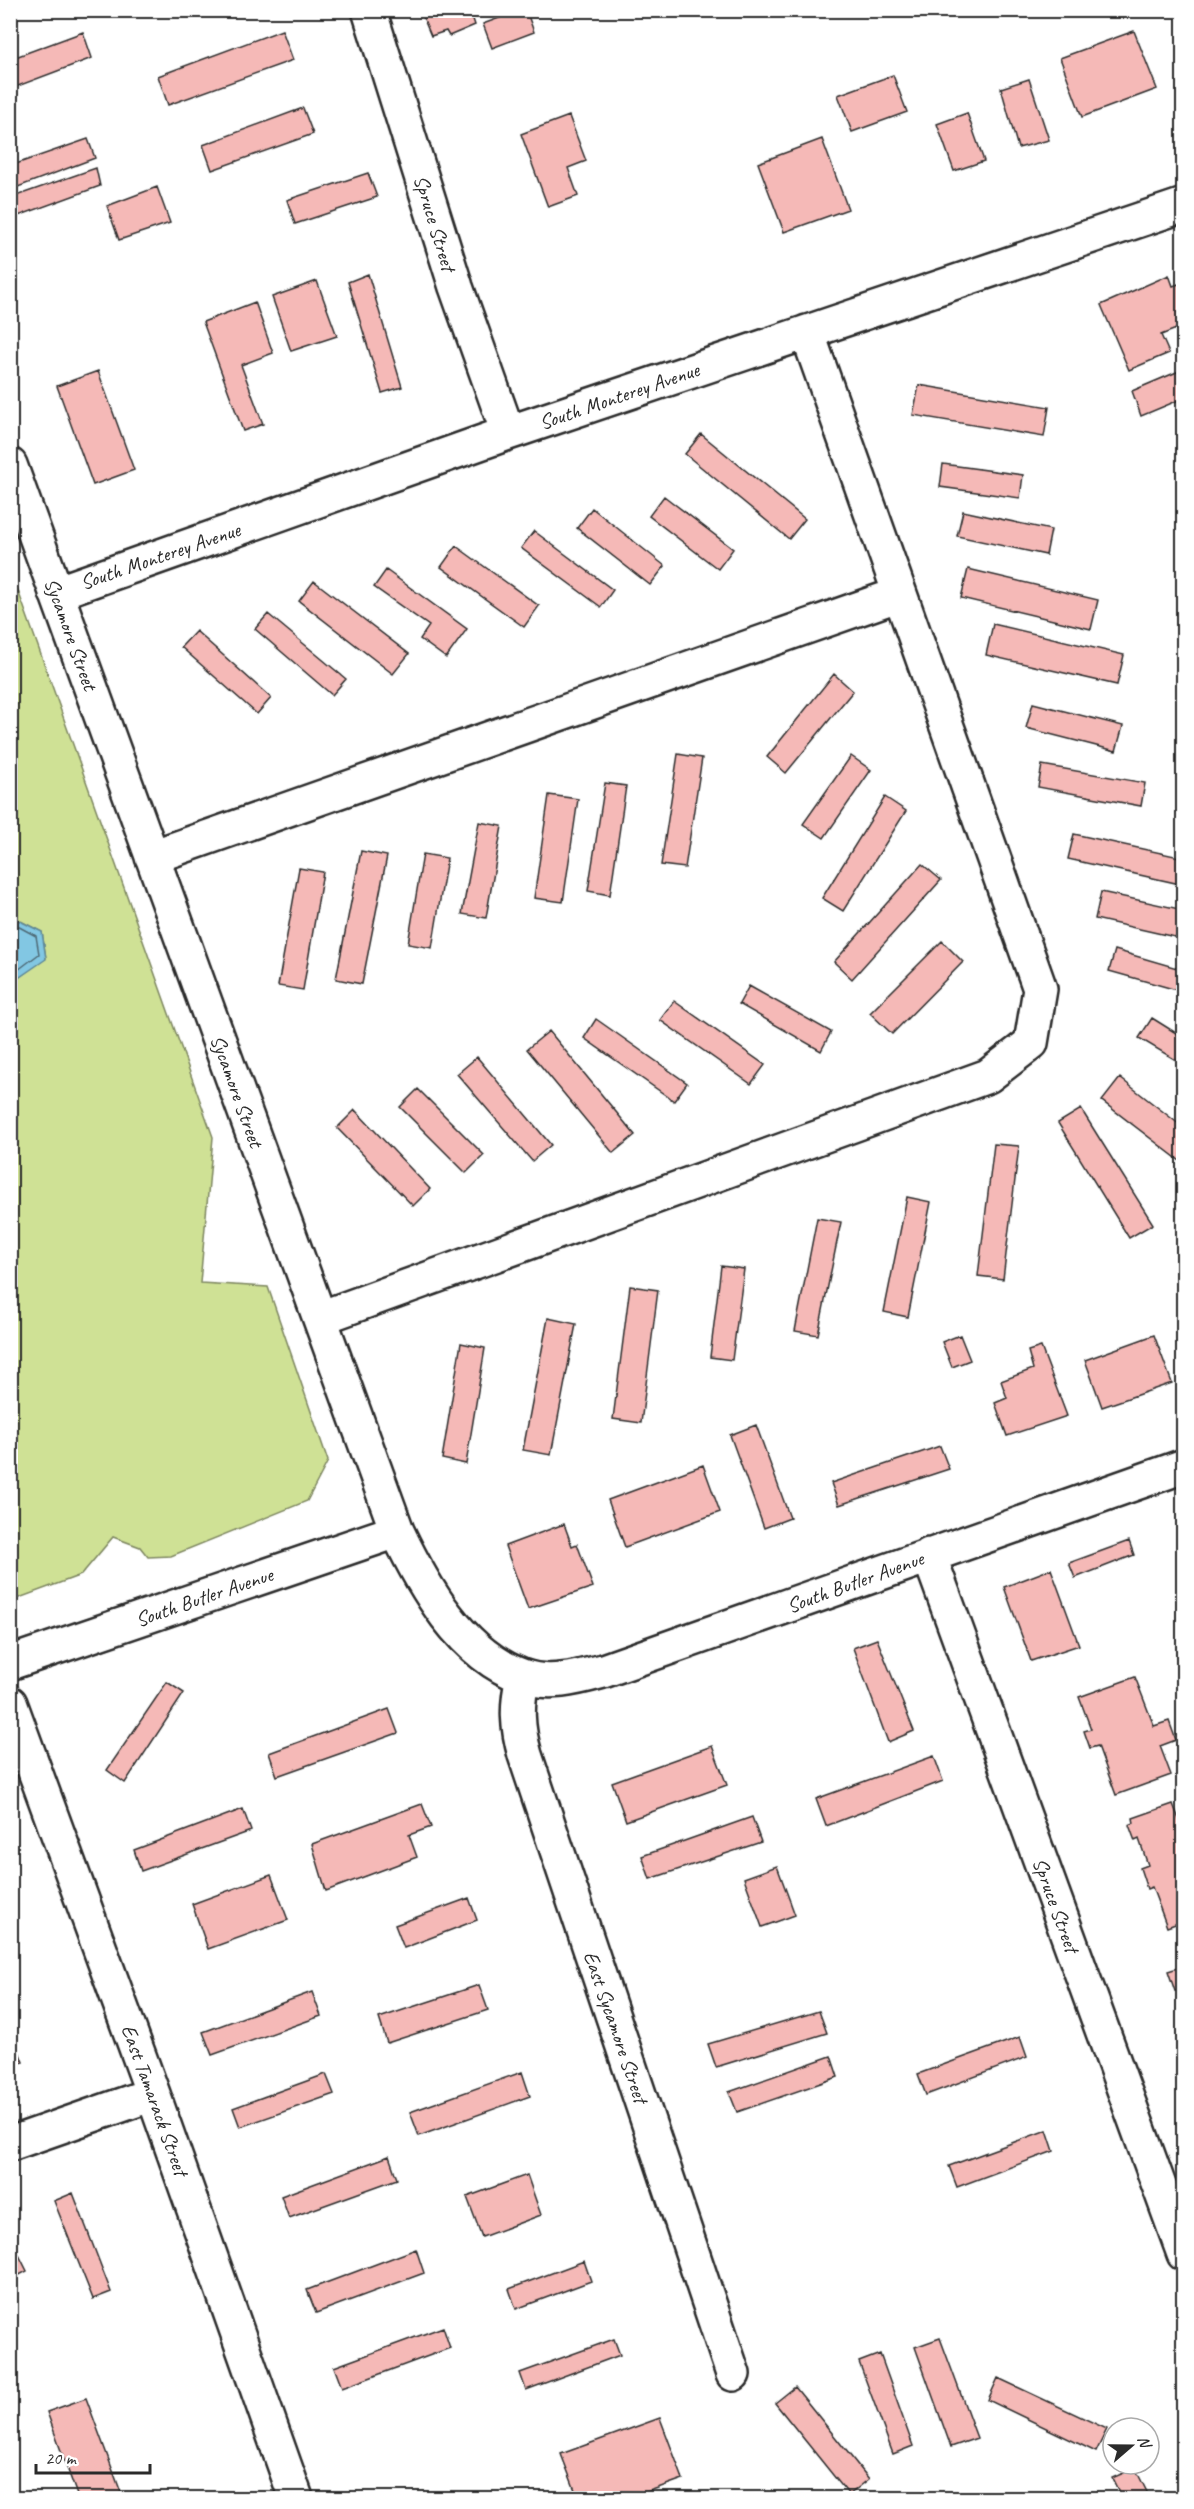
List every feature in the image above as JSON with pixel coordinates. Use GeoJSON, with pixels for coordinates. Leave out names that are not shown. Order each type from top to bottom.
{"type":"FeatureCollection","features":[{"type":"Feature","properties":{"kind":"street","name":"Spruce Street"},"geometry":{"type":"LineString","coordinates":[[369,10],[456,287],[508,434]]}},
{"type":"Feature","properties":{"kind":"street","name":"South Monterey Avenue"},"geometry":{"type":"LineString","coordinates":[[56,593],[508,434],[1184,205]]}},
{"type":"Feature","properties":{"kind":"street"},"geometry":{"type":"LineString","coordinates":[[320,1318],[988,1076],[1031,1043],[1041,989],[807,332]]}},
{"type":"Feature","properties":{"kind":"street","name":"Sycamore Street"},"geometry":{"type":"LineString","coordinates":[[10,465],[397,1531],[412,1564],[457,1628],[475,1647],[494,1662],[524,1677]]}},
{"type":"Feature","properties":{"kind":"street"},"geometry":{"type":"LineString","coordinates":[[152,857],[900,594]]}},
{"type":"Feature","properties":{"kind":"street","name":"South Butler Avenue"},"geometry":{"type":"LineString","coordinates":[[524,1677],[549,1681],[571,1680],[603,1671],[1184,1466]]}},
{"type":"Feature","properties":{"kind":"street","name":"South Butler Avenue"},"geometry":{"type":"LineString","coordinates":[[10,1663],[397,1531]]}},
{"type":"Feature","properties":{"kind":"street","name":"Spruce Street"},"geometry":{"type":"LineString","coordinates":[[929,1555],[1184,2254]]}},
{"type":"Feature","properties":{"kind":"street","name":"East Sycamore Street"},"geometry":{"type":"LineString","coordinates":[[524,1677],[517,1700],[520,1738],[525,1755],[733,2374]]}},
{"type":"Feature","properties":{"kind":"street","name":"East Tamarack Street"},"geometry":{"type":"LineString","coordinates":[[10,1703],[153,2094],[296,2499]]}},
{"type":"Feature","properties":{"kind":"street"},"geometry":{"type":"LineString","coordinates":[[10,2144],[153,2094]]}},
{"type":"Feature","properties":{"kind":"green space"},"geometry":{"type":"Polygon","coordinates":[[[10,568],[213,1137],[200,1283],[268,1287],[328,1461],[307,1501],[171,1556],[148,1557],[140,1547],[113,1537],[81,1575],[11,1601],[11,983],[46,958],[42,932],[11,916],[10,568]]]}},
{"type":"Feature","properties":{"kind":"water"},"geometry":{"type":"Polygon","coordinates":[[[10,916],[42,932],[46,959],[11,983],[10,916]]]}},
{"type":"Feature","properties":{"kind":"building"},"geometry":{"type":"Polygon","coordinates":[[[420,10],[470,10],[475,25],[449,36],[446,31],[431,36],[420,10]]]}},
{"type":"Feature","properties":{"kind":"building"},"geometry":{"type":"Polygon","coordinates":[[[526,10],[534,32],[492,48],[483,24],[526,10]]]}},
{"type":"Feature","properties":{"kind":"building"},"geometry":{"type":"Polygon","coordinates":[[[282,30],[293,60],[168,105],[158,76],[282,30]]]}},
{"type":"Feature","properties":{"kind":"building"},"geometry":{"type":"Polygon","coordinates":[[[1134,31],[1157,89],[1082,117],[1060,58],[1134,31]]]}},
{"type":"Feature","properties":{"kind":"building"},"geometry":{"type":"Polygon","coordinates":[[[83,32],[92,58],[10,89],[10,59],[83,32]]]}},
{"type":"Feature","properties":{"kind":"building"},"geometry":{"type":"Polygon","coordinates":[[[893,75],[907,112],[852,132],[838,95],[893,75]]]}},
{"type":"Feature","properties":{"kind":"building"},"geometry":{"type":"Polygon","coordinates":[[[1029,79],[1049,140],[1018,148],[1001,88],[1029,79]]]}},
{"type":"Feature","properties":{"kind":"building"},"geometry":{"type":"Polygon","coordinates":[[[303,108],[313,134],[212,170],[203,145],[303,108]]]}},
{"type":"Feature","properties":{"kind":"building"},"geometry":{"type":"Polygon","coordinates":[[[967,113],[984,161],[954,171],[937,124],[967,113]]]}},
{"type":"Feature","properties":{"kind":"building"},"geometry":{"type":"Polygon","coordinates":[[[569,116],[586,161],[568,168],[578,196],[548,207],[521,134],[569,116]]]}},
{"type":"Feature","properties":{"kind":"building"},"geometry":{"type":"Polygon","coordinates":[[[88,139],[95,158],[10,190],[10,166],[88,139]]]}},
{"type":"Feature","properties":{"kind":"building"},"geometry":{"type":"Polygon","coordinates":[[[822,139],[848,209],[784,232],[758,163],[822,139]]]}},
{"type":"Feature","properties":{"kind":"building"},"geometry":{"type":"Polygon","coordinates":[[[96,168],[100,186],[10,219],[10,198],[96,168]]]}},
{"type":"Feature","properties":{"kind":"building"},"geometry":{"type":"Polygon","coordinates":[[[368,173],[377,197],[295,224],[287,200],[368,173]]]}},
{"type":"Feature","properties":{"kind":"building"},"geometry":{"type":"Polygon","coordinates":[[[157,187],[170,223],[119,240],[107,206],[157,187]]]}},
{"type":"Feature","properties":{"kind":"building"},"geometry":{"type":"Polygon","coordinates":[[[368,274],[402,387],[382,393],[348,282],[368,274]]]}},
{"type":"Feature","properties":{"kind":"building"},"geometry":{"type":"Polygon","coordinates":[[[1169,275],[1173,286],[1184,282],[1184,326],[1161,335],[1169,353],[1129,370],[1101,305],[1169,275]]]}},
{"type":"Feature","properties":{"kind":"building"},"geometry":{"type":"Polygon","coordinates":[[[317,281],[337,336],[291,351],[272,297],[317,281]]]}},
{"type":"Feature","properties":{"kind":"building"},"geometry":{"type":"Polygon","coordinates":[[[255,302],[273,353],[241,365],[263,424],[243,431],[203,322],[255,302]]]}},
{"type":"Feature","properties":{"kind":"building"},"geometry":{"type":"Polygon","coordinates":[[[1184,369],[1184,398],[1141,416],[1132,391],[1184,369]]]}},
{"type":"Feature","properties":{"kind":"building"},"geometry":{"type":"Polygon","coordinates":[[[98,371],[134,470],[93,485],[57,386],[98,371]]]}},
{"type":"Feature","properties":{"kind":"building"},"geometry":{"type":"Polygon","coordinates":[[[919,385],[1049,407],[1044,437],[913,415],[919,385]]]}},
{"type":"Feature","properties":{"kind":"building"},"geometry":{"type":"Polygon","coordinates":[[[701,434],[805,519],[789,539],[685,454],[701,434]]]}},
{"type":"Feature","properties":{"kind":"building"},"geometry":{"type":"Polygon","coordinates":[[[943,464],[1023,475],[1020,498],[940,487],[943,464]]]}},
{"type":"Feature","properties":{"kind":"building"},"geometry":{"type":"Polygon","coordinates":[[[664,496],[733,549],[718,569],[649,516],[664,496]]]}},
{"type":"Feature","properties":{"kind":"building"},"geometry":{"type":"Polygon","coordinates":[[[592,508],[665,566],[650,585],[577,528],[592,508]]]}},
{"type":"Feature","properties":{"kind":"building"},"geometry":{"type":"Polygon","coordinates":[[[963,511],[1051,530],[1046,555],[957,536],[963,511]]]}},
{"type":"Feature","properties":{"kind":"building"},"geometry":{"type":"Polygon","coordinates":[[[534,531],[613,590],[601,607],[521,548],[534,531]]]}},
{"type":"Feature","properties":{"kind":"building"},"geometry":{"type":"Polygon","coordinates":[[[456,546],[539,606],[524,627],[441,567],[456,546]]]}},
{"type":"Feature","properties":{"kind":"building"},"geometry":{"type":"Polygon","coordinates":[[[968,569],[1098,600],[1091,629],[961,598],[968,569]]]}},
{"type":"Feature","properties":{"kind":"building"},"geometry":{"type":"Polygon","coordinates":[[[386,570],[467,629],[446,658],[420,639],[429,626],[374,587],[386,570]]]}},
{"type":"Feature","properties":{"kind":"building"},"geometry":{"type":"Polygon","coordinates":[[[314,581],[409,654],[393,674],[299,601],[314,581]]]}},
{"type":"Feature","properties":{"kind":"building"},"geometry":{"type":"Polygon","coordinates":[[[268,614],[346,679],[332,695],[255,629],[268,614]]]}},
{"type":"Feature","properties":{"kind":"building"},"geometry":{"type":"Polygon","coordinates":[[[993,624],[1124,655],[1117,685],[986,655],[993,624]]]}},
{"type":"Feature","properties":{"kind":"building"},"geometry":{"type":"Polygon","coordinates":[[[196,631],[271,698],[257,714],[181,647],[196,631]]]}},
{"type":"Feature","properties":{"kind":"building"},"geometry":{"type":"Polygon","coordinates":[[[834,674],[853,691],[786,773],[767,757],[834,674]]]}},
{"type":"Feature","properties":{"kind":"building"},"geometry":{"type":"Polygon","coordinates":[[[1033,703],[1123,726],[1116,751],[1026,728],[1033,703]]]}},
{"type":"Feature","properties":{"kind":"building"},"geometry":{"type":"Polygon","coordinates":[[[678,754],[702,758],[685,868],[661,865],[678,754]]]}},
{"type":"Feature","properties":{"kind":"building"},"geometry":{"type":"Polygon","coordinates":[[[851,756],[871,770],[824,838],[803,824],[851,756]]]}},
{"type":"Feature","properties":{"kind":"building"},"geometry":{"type":"Polygon","coordinates":[[[1042,765],[1145,783],[1141,806],[1038,787],[1042,765]]]}},
{"type":"Feature","properties":{"kind":"building"},"geometry":{"type":"Polygon","coordinates":[[[605,783],[626,786],[610,895],[588,891],[605,783]]]}},
{"type":"Feature","properties":{"kind":"building"},"geometry":{"type":"Polygon","coordinates":[[[549,795],[578,799],[563,902],[534,898],[549,795]]]}},
{"type":"Feature","properties":{"kind":"building"},"geometry":{"type":"Polygon","coordinates":[[[885,797],[906,811],[843,911],[822,898],[885,797]]]}},
{"type":"Feature","properties":{"kind":"building"},"geometry":{"type":"Polygon","coordinates":[[[479,822],[502,826],[486,918],[462,914],[479,822]]]}},
{"type":"Feature","properties":{"kind":"building"},"geometry":{"type":"Polygon","coordinates":[[[1074,834],[1184,858],[1180,884],[1068,859],[1074,834]]]}},
{"type":"Feature","properties":{"kind":"building"},"geometry":{"type":"Polygon","coordinates":[[[361,851],[387,856],[362,984],[336,979],[361,851]]]}},
{"type":"Feature","properties":{"kind":"building"},"geometry":{"type":"Polygon","coordinates":[[[423,854],[447,858],[432,948],[408,944],[423,854]]]}},
{"type":"Feature","properties":{"kind":"building"},"geometry":{"type":"Polygon","coordinates":[[[922,864],[941,880],[852,979],[834,962],[922,864]]]}},
{"type":"Feature","properties":{"kind":"building"},"geometry":{"type":"Polygon","coordinates":[[[299,868],[323,872],[303,990],[278,986],[299,868]]]}},
{"type":"Feature","properties":{"kind":"building"},"geometry":{"type":"Polygon","coordinates":[[[1101,892],[1184,910],[1184,939],[1095,919],[1101,892]]]}},
{"type":"Feature","properties":{"kind":"building"},"geometry":{"type":"Polygon","coordinates":[[[942,941],[963,962],[892,1034],[870,1013],[942,941]]]}},
{"type":"Feature","properties":{"kind":"building"},"geometry":{"type":"Polygon","coordinates":[[[1115,950],[1184,970],[1184,992],[1109,971],[1115,950]]]}},
{"type":"Feature","properties":{"kind":"building"},"geometry":{"type":"Polygon","coordinates":[[[749,986],[831,1032],[821,1051],[739,1004],[749,986]]]}},
{"type":"Feature","properties":{"kind":"building"},"geometry":{"type":"Polygon","coordinates":[[[674,1001],[765,1065],[751,1084],[660,1020],[674,1001]]]}},
{"type":"Feature","properties":{"kind":"building"},"geometry":{"type":"Polygon","coordinates":[[[1152,1018],[1184,1038],[1184,1065],[1139,1038],[1152,1018]]]}},
{"type":"Feature","properties":{"kind":"building"},"geometry":{"type":"Polygon","coordinates":[[[596,1019],[687,1083],[674,1101],[584,1038],[596,1019]]]}},
{"type":"Feature","properties":{"kind":"building"},"geometry":{"type":"Polygon","coordinates":[[[549,1031],[635,1135],[613,1153],[527,1049],[549,1031]]]}},
{"type":"Feature","properties":{"kind":"building"},"geometry":{"type":"Polygon","coordinates":[[[477,1057],[551,1145],[532,1161],[457,1074],[477,1057]]]}},
{"type":"Feature","properties":{"kind":"building"},"geometry":{"type":"Polygon","coordinates":[[[1120,1078],[1184,1128],[1184,1164],[1102,1101],[1120,1078]]]}},
{"type":"Feature","properties":{"kind":"building"},"geometry":{"type":"Polygon","coordinates":[[[418,1089],[484,1155],[466,1173],[400,1107],[418,1089]]]}},
{"type":"Feature","properties":{"kind":"building"},"geometry":{"type":"Polygon","coordinates":[[[1081,1109],[1153,1224],[1129,1238],[1058,1123],[1081,1109]]]}},
{"type":"Feature","properties":{"kind":"building"},"geometry":{"type":"Polygon","coordinates":[[[355,1110],[430,1189],[413,1206],[337,1128],[355,1110]]]}},
{"type":"Feature","properties":{"kind":"building"},"geometry":{"type":"Polygon","coordinates":[[[994,1144],[1019,1146],[1003,1279],[978,1276],[994,1144]]]}},
{"type":"Feature","properties":{"kind":"building"},"geometry":{"type":"Polygon","coordinates":[[[907,1197],[931,1202],[908,1317],[884,1312],[907,1197]]]}},
{"type":"Feature","properties":{"kind":"building"},"geometry":{"type":"Polygon","coordinates":[[[817,1218],[841,1222],[818,1335],[795,1331],[817,1218]]]}},
{"type":"Feature","properties":{"kind":"building"},"geometry":{"type":"Polygon","coordinates":[[[721,1266],[744,1269],[732,1360],[710,1357],[721,1266]]]}},
{"type":"Feature","properties":{"kind":"building"},"geometry":{"type":"Polygon","coordinates":[[[630,1286],[658,1290],[641,1423],[613,1419],[630,1286]]]}},
{"type":"Feature","properties":{"kind":"building"},"geometry":{"type":"Polygon","coordinates":[[[548,1318],[576,1324],[551,1455],[523,1450],[548,1318]]]}},
{"type":"Feature","properties":{"kind":"building"},"geometry":{"type":"Polygon","coordinates":[[[960,1335],[970,1360],[952,1367],[942,1342],[960,1335]]]}},
{"type":"Feature","properties":{"kind":"building"},"geometry":{"type":"Polygon","coordinates":[[[1154,1335],[1172,1383],[1102,1407],[1085,1360],[1154,1335]]]}},
{"type":"Feature","properties":{"kind":"building"},"geometry":{"type":"Polygon","coordinates":[[[461,1343],[485,1348],[466,1464],[442,1459],[461,1343]]]}},
{"type":"Feature","properties":{"kind":"building"},"geometry":{"type":"Polygon","coordinates":[[[1041,1347],[1067,1416],[1007,1436],[995,1403],[1007,1398],[1001,1381],[1033,1369],[1028,1351],[1041,1347]]]}},
{"type":"Feature","properties":{"kind":"building"},"geometry":{"type":"Polygon","coordinates":[[[756,1425],[790,1518],[764,1528],[730,1435],[756,1425]]]}},
{"type":"Feature","properties":{"kind":"building"},"geometry":{"type":"Polygon","coordinates":[[[940,1446],[949,1469],[839,1505],[831,1483],[940,1446]]]}},
{"type":"Feature","properties":{"kind":"building"},"geometry":{"type":"Polygon","coordinates":[[[703,1465],[720,1512],[625,1547],[608,1500],[703,1465]]]}},
{"type":"Feature","properties":{"kind":"building"},"geometry":{"type":"Polygon","coordinates":[[[564,1524],[572,1546],[577,1544],[593,1587],[528,1609],[505,1546],[564,1524]]]}},
{"type":"Feature","properties":{"kind":"building"},"geometry":{"type":"Polygon","coordinates":[[[1129,1541],[1134,1555],[1075,1578],[1069,1563],[1129,1541]]]}},
{"type":"Feature","properties":{"kind":"building"},"geometry":{"type":"Polygon","coordinates":[[[1051,1569],[1079,1645],[1031,1661],[1004,1587],[1051,1569]]]}},
{"type":"Feature","properties":{"kind":"building"},"geometry":{"type":"Polygon","coordinates":[[[877,1639],[914,1731],[888,1742],[853,1648],[877,1639]]]}},
{"type":"Feature","properties":{"kind":"building"},"geometry":{"type":"Polygon","coordinates":[[[1135,1677],[1154,1726],[1169,1721],[1176,1740],[1160,1746],[1171,1775],[1116,1795],[1098,1746],[1090,1748],[1084,1731],[1091,1729],[1079,1697],[1135,1677]]]}},
{"type":"Feature","properties":{"kind":"building"},"geometry":{"type":"Polygon","coordinates":[[[167,1682],[184,1693],[125,1783],[107,1770],[167,1682]]]}},
{"type":"Feature","properties":{"kind":"building"},"geometry":{"type":"Polygon","coordinates":[[[389,1709],[398,1733],[277,1776],[269,1753],[389,1709]]]}},
{"type":"Feature","properties":{"kind":"building"},"geometry":{"type":"Polygon","coordinates":[[[712,1746],[727,1785],[626,1821],[612,1782],[712,1746]]]}},
{"type":"Feature","properties":{"kind":"building"},"geometry":{"type":"Polygon","coordinates":[[[934,1756],[943,1781],[826,1826],[816,1799],[934,1756]]]}},
{"type":"Feature","properties":{"kind":"building"},"geometry":{"type":"Polygon","coordinates":[[[422,1804],[431,1827],[409,1835],[417,1857],[326,1891],[312,1844],[422,1804]]]}},
{"type":"Feature","properties":{"kind":"building"},"geometry":{"type":"Polygon","coordinates":[[[1173,1804],[1184,1832],[1184,1921],[1167,1927],[1152,1887],[1147,1889],[1140,1868],[1148,1865],[1139,1839],[1135,1841],[1129,1825],[1134,1823],[1133,1818],[1173,1804]]]}},
{"type":"Feature","properties":{"kind":"building"},"geometry":{"type":"Polygon","coordinates":[[[243,1809],[251,1831],[141,1871],[134,1850],[243,1809]]]}},
{"type":"Feature","properties":{"kind":"building"},"geometry":{"type":"Polygon","coordinates":[[[752,1817],[761,1842],[650,1879],[642,1856],[752,1817]]]}},
{"type":"Feature","properties":{"kind":"building"},"geometry":{"type":"Polygon","coordinates":[[[777,1866],[795,1915],[762,1927],[744,1878],[777,1866]]]}},
{"type":"Feature","properties":{"kind":"building"},"geometry":{"type":"Polygon","coordinates":[[[271,1875],[288,1920],[208,1949],[192,1904],[271,1875]]]}},
{"type":"Feature","properties":{"kind":"building"},"geometry":{"type":"Polygon","coordinates":[[[469,1898],[477,1920],[404,1948],[395,1925],[469,1898]]]}},
{"type":"Feature","properties":{"kind":"building"},"geometry":{"type":"Polygon","coordinates":[[[1184,1966],[1184,1989],[1175,1991],[1168,1971],[1184,1966]]]}},
{"type":"Feature","properties":{"kind":"building"},"geometry":{"type":"Polygon","coordinates":[[[479,1985],[488,2010],[387,2043],[379,2018],[479,1985]]]}},
{"type":"Feature","properties":{"kind":"building"},"geometry":{"type":"Polygon","coordinates":[[[312,1992],[321,2016],[212,2055],[203,2032],[312,1992]]]}},
{"type":"Feature","properties":{"kind":"building"},"geometry":{"type":"Polygon","coordinates":[[[819,2011],[827,2033],[716,2067],[708,2044],[819,2011]]]}},
{"type":"Feature","properties":{"kind":"building"},"geometry":{"type":"Polygon","coordinates":[[[10,2027],[23,2062],[10,2067],[10,2027]]]}},
{"type":"Feature","properties":{"kind":"building"},"geometry":{"type":"Polygon","coordinates":[[[1020,2037],[1027,2057],[926,2095],[918,2074],[1020,2037]]]}},
{"type":"Feature","properties":{"kind":"building"},"geometry":{"type":"Polygon","coordinates":[[[831,2056],[838,2077],[737,2112],[729,2092],[831,2056]]]}},
{"type":"Feature","properties":{"kind":"building"},"geometry":{"type":"Polygon","coordinates":[[[522,2072],[530,2096],[419,2136],[410,2112],[522,2072]]]}},
{"type":"Feature","properties":{"kind":"building"},"geometry":{"type":"Polygon","coordinates":[[[326,2074],[334,2094],[240,2127],[233,2108],[326,2074]]]}},
{"type":"Feature","properties":{"kind":"building"},"geometry":{"type":"Polygon","coordinates":[[[1047,2130],[1054,2151],[957,2187],[949,2166],[1047,2130]]]}},
{"type":"Feature","properties":{"kind":"building"},"geometry":{"type":"Polygon","coordinates":[[[389,2156],[397,2179],[289,2218],[281,2196],[389,2156]]]}},
{"type":"Feature","properties":{"kind":"building"},"geometry":{"type":"Polygon","coordinates":[[[527,2175],[541,2215],[482,2237],[467,2197],[527,2175]]]}},
{"type":"Feature","properties":{"kind":"building"},"geometry":{"type":"Polygon","coordinates":[[[73,2193],[111,2292],[93,2299],[54,2201],[73,2193]]]}},
{"type":"Feature","properties":{"kind":"building"},"geometry":{"type":"Polygon","coordinates":[[[10,2237],[27,2271],[10,2280],[10,2237]]]}},
{"type":"Feature","properties":{"kind":"building"},"geometry":{"type":"Polygon","coordinates":[[[416,2249],[424,2273],[316,2313],[307,2290],[416,2249]]]}},
{"type":"Feature","properties":{"kind":"building"},"geometry":{"type":"Polygon","coordinates":[[[584,2261],[591,2281],[516,2309],[509,2289],[584,2261]]]}},
{"type":"Feature","properties":{"kind":"building"},"geometry":{"type":"Polygon","coordinates":[[[443,2327],[450,2348],[342,2388],[334,2367],[443,2327]]]}},
{"type":"Feature","properties":{"kind":"building"},"geometry":{"type":"Polygon","coordinates":[[[940,2338],[977,2438],[951,2447],[915,2347],[940,2338]]]}},
{"type":"Feature","properties":{"kind":"building"},"geometry":{"type":"Polygon","coordinates":[[[614,2339],[620,2355],[526,2390],[520,2373],[614,2339]]]}},
{"type":"Feature","properties":{"kind":"building"},"geometry":{"type":"Polygon","coordinates":[[[880,2354],[913,2446],[893,2454],[859,2362],[880,2354]]]}},
{"type":"Feature","properties":{"kind":"building"},"geometry":{"type":"Polygon","coordinates":[[[998,2378],[1101,2426],[1101,2442],[1096,2452],[988,2400],[998,2378]]]}},
{"type":"Feature","properties":{"kind":"building"},"geometry":{"type":"Polygon","coordinates":[[[795,2387],[869,2479],[849,2495],[775,2403],[795,2387]]]}},
{"type":"Feature","properties":{"kind":"building"},"geometry":{"type":"Polygon","coordinates":[[[86,2398],[123,2498],[78,2498],[47,2412],[86,2398]]]}},
{"type":"Feature","properties":{"kind":"building"},"geometry":{"type":"Polygon","coordinates":[[[660,2418],[683,2479],[630,2498],[578,2498],[561,2454],[660,2418]]]}},
{"type":"Feature","properties":{"kind":"building"},"geometry":{"type":"Polygon","coordinates":[[[1139,2476],[1150,2498],[1122,2498],[1112,2478],[1139,2476]]]}}]}
